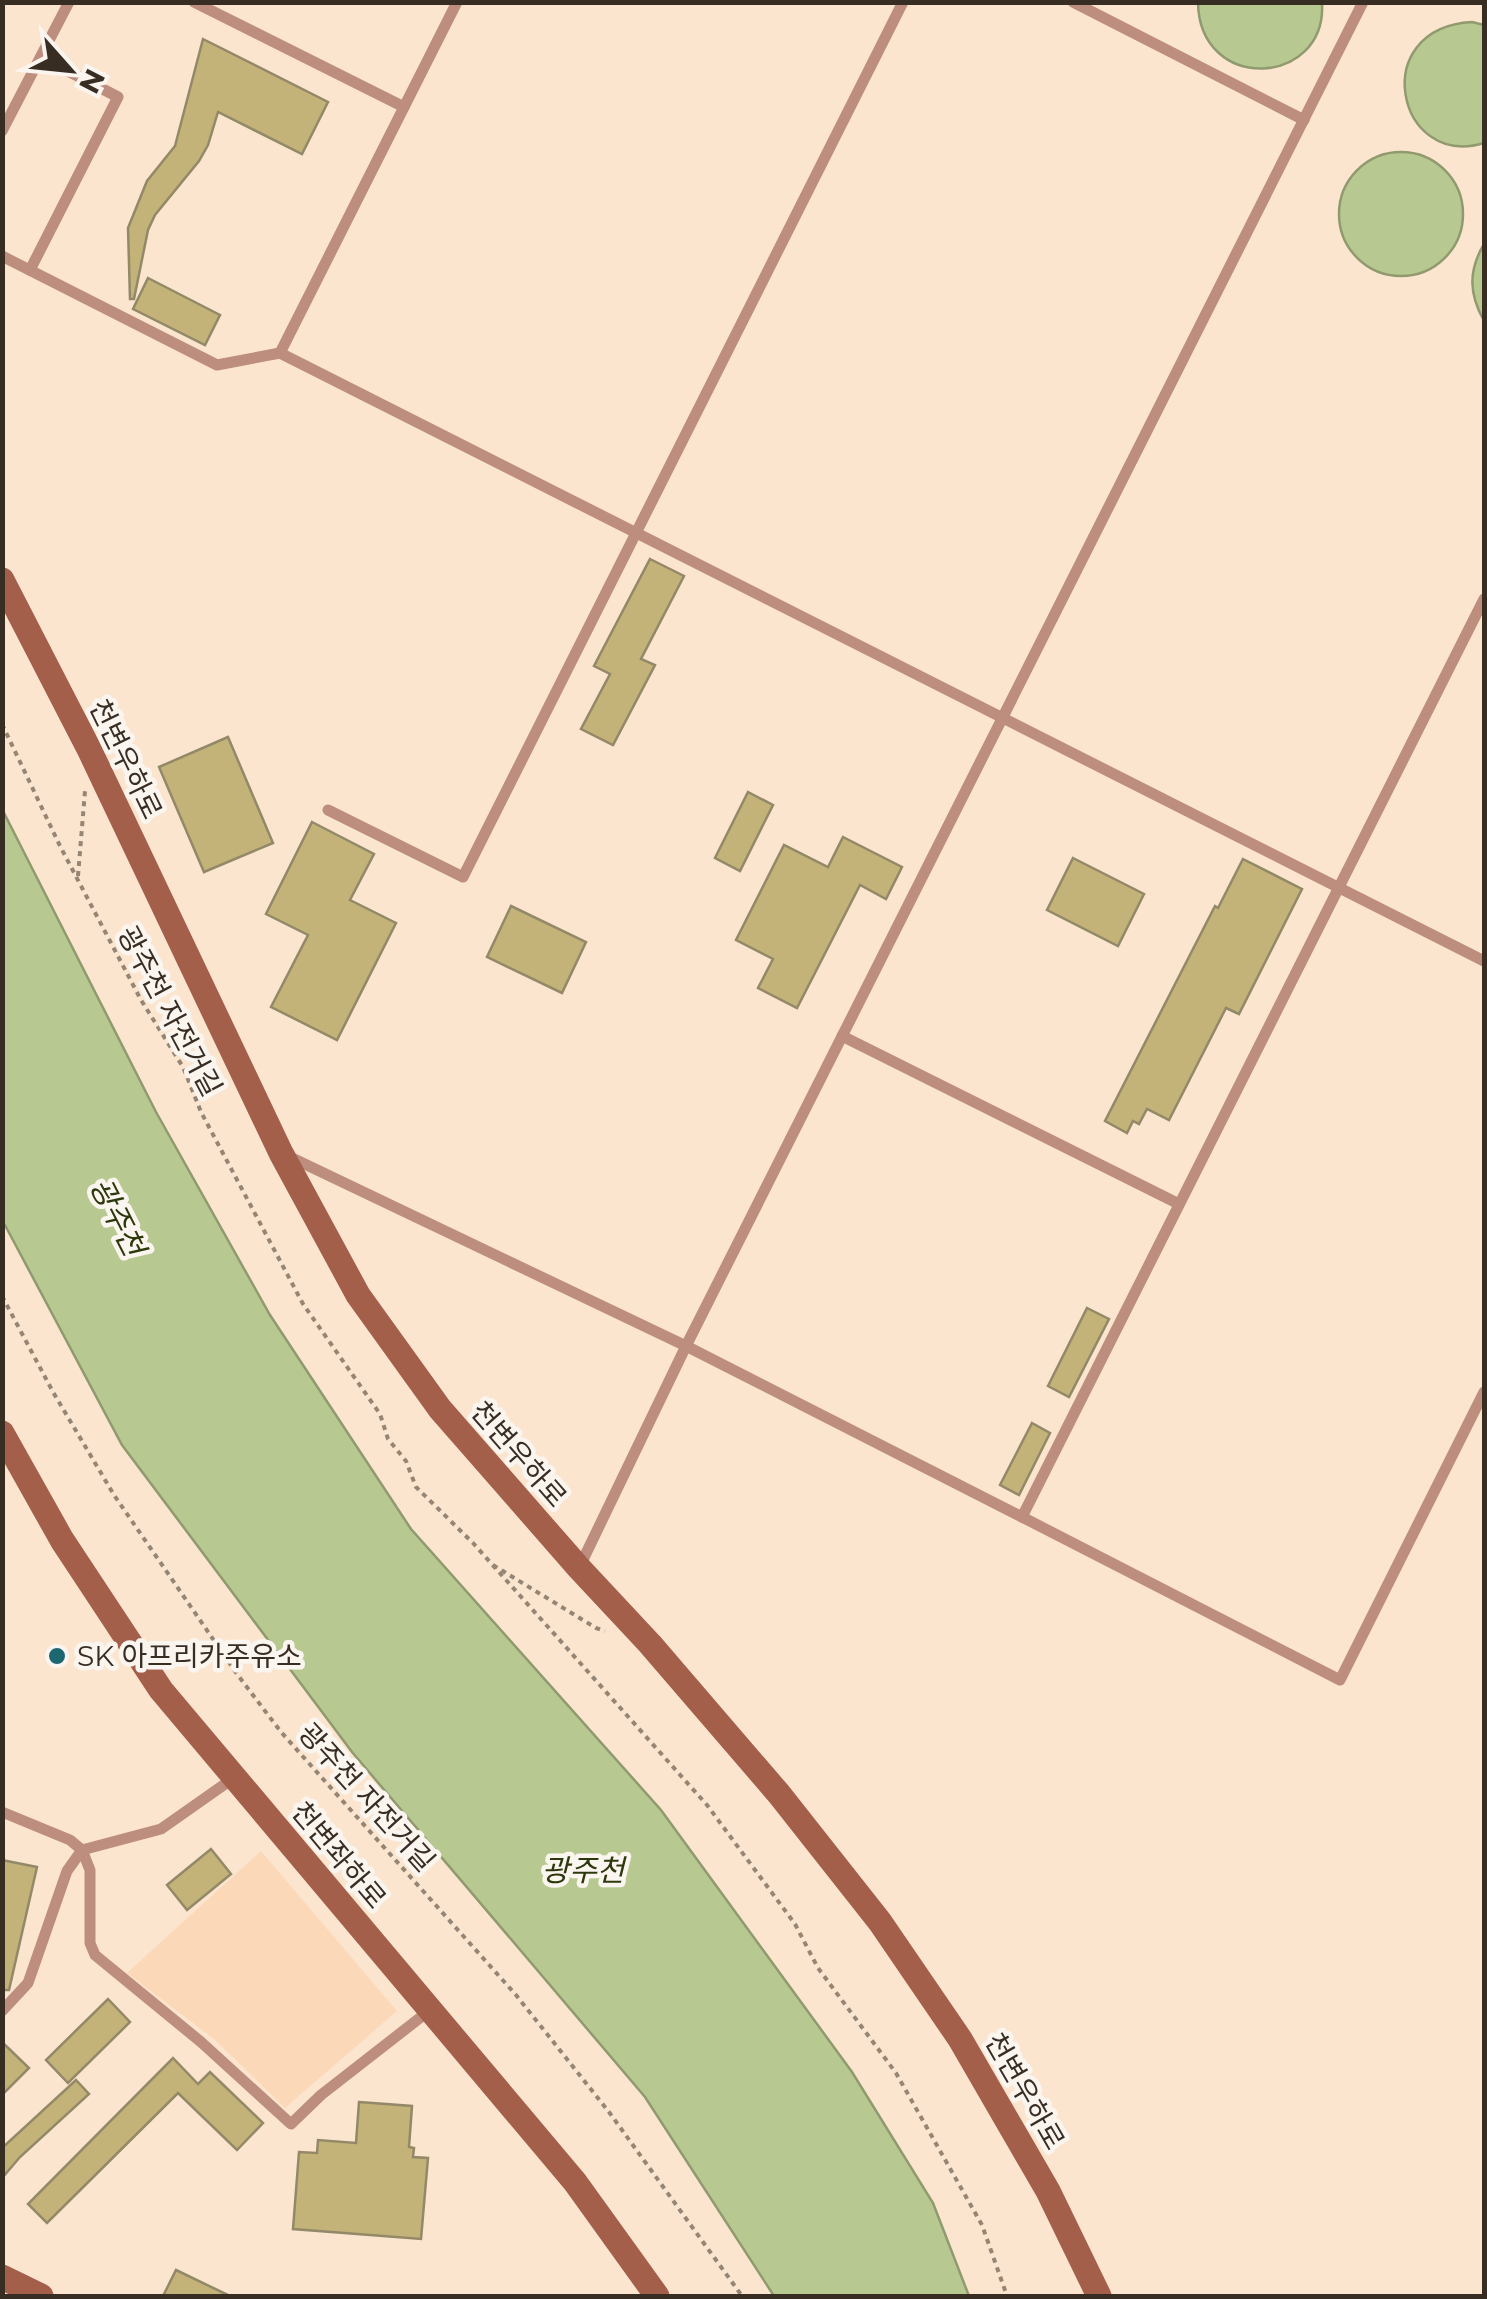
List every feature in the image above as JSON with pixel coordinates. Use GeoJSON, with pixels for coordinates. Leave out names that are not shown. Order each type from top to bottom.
{"type":"FeatureCollection","features":[{"type":"Feature","properties":{"kind":"street","name":"천변우하로"},"geometry":{"type":"LineString","coordinates":[[2,580],[89,748],[282,1153],[358,1296],[440,1409],[753,1764],[880,1922],[960,2039],[1038,2174],[1099,2296]]}},
{"type":"Feature","properties":{"kind":"street","name":"천변좌하로"},"geometry":{"type":"LineString","coordinates":[[2,1433],[62,1540],[161,1690],[575,2182],[657,2296]]}},
{"type":"Feature","properties":{"kind":"street"},"geometry":{"type":"LineString","coordinates":[[2,2277],[41,2296]]}},
{"type":"Feature","properties":{"kind":"lane"},"geometry":{"type":"LineString","coordinates":[[2,131],[69,2]]}},
{"type":"Feature","properties":{"kind":"lane"},"geometry":{"type":"LineString","coordinates":[[194,2],[404,108]]}},
{"type":"Feature","properties":{"kind":"lane"},"geometry":{"type":"LineString","coordinates":[[280,354],[456,2]]}},
{"type":"Feature","properties":{"kind":"lane"},"geometry":{"type":"LineString","coordinates":[[328,810],[463,877],[903,2]]}},
{"type":"Feature","properties":{"kind":"lane"},"geometry":{"type":"LineString","coordinates":[[1073,2],[1304,120]]}},
{"type":"Feature","properties":{"kind":"lane"},"geometry":{"type":"LineString","coordinates":[[579,1568],[686,1346],[1363,2]]}},
{"type":"Feature","properties":{"kind":"lane"},"geometry":{"type":"LineString","coordinates":[[30,270],[118,96],[40,57]]}},
{"type":"Feature","properties":{"kind":"lane"},"geometry":{"type":"LineString","coordinates":[[2,256],[217,365],[280,354],[1484,960]]}},
{"type":"Feature","properties":{"kind":"lane"},"geometry":{"type":"LineString","coordinates":[[1022,1517],[1484,599]]}},
{"type":"Feature","properties":{"kind":"lane"},"geometry":{"type":"LineString","coordinates":[[842,1036],[1179,1204]]}},
{"type":"Feature","properties":{"kind":"lane"},"geometry":{"type":"LineString","coordinates":[[282,1153],[686,1346],[1340,1680],[1484,1392]]}},
{"type":"Feature","properties":{"kind":"lane"},"geometry":{"type":"LineString","coordinates":[[2,2010],[28,1983],[68,1871],[82,1850],[161,1829],[234,1777]]}},
{"type":"Feature","properties":{"kind":"lane"},"geometry":{"type":"LineString","coordinates":[[2,1812],[70,1840],[82,1850],[90,1870],[90,1943],[95,1955],[202,2042],[291,2124],[430,2010]]}},
{"type":"Feature","properties":{"kind":"path","name":"광주천 자전거길"},"geometry":{"type":"LineString","coordinates":[[2,724],[60,846],[140,1000],[183,1067],[201,1112],[303,1304],[380,1414],[388,1439],[406,1461],[416,1486],[706,1804],[796,1924],[818,1968],[896,2073],[973,2208],[1006,2296]]}},
{"type":"Feature","properties":{"kind":"path"},"geometry":{"type":"LineString","coordinates":[[78,876],[86,785]]}},
{"type":"Feature","properties":{"kind":"path","name":"광주천 자전거길"},"geometry":{"type":"LineString","coordinates":[[2,1296],[114,1495],[237,1674],[281,1732],[516,1995],[610,2112],[742,2296]]}},
{"type":"Feature","properties":{"kind":"path","name":"광주천 자전거길"},"geometry":{"type":"LineString","coordinates":[[489,1562],[596,1628],[614,1633]]}},
{"type":"Feature","properties":{"kind":"shaded area"},"geometry":{"type":"Polygon","coordinates":[[[261,1851],[397,2011],[285,2108],[214,2039],[127,1973],[261,1851]]]}},
{"type":"Feature","properties":{"kind":"water"},"geometry":{"type":"Polygon","coordinates":[[[1198,2],[1322,3],[1318,31],[1305,51],[1285,64],[1262,68],[1239,65],[1218,53],[1204,32],[1198,2]]]}},
{"type":"Feature","properties":{"kind":"water"},"geometry":{"type":"Polygon","coordinates":[[[1472,22],[1484,25],[1484,143],[1454,146],[1431,136],[1414,118],[1406,95],[1406,70],[1417,47],[1439,30],[1472,22]]]}},
{"type":"Feature","properties":{"kind":"water"},"geometry":{"type":"Polygon","coordinates":[[[1401,152],[1425,157],[1445,170],[1458,190],[1463,214],[1458,238],[1445,258],[1425,271],[1401,276],[1377,271],[1357,258],[1344,238],[1339,214],[1344,190],[1357,170],[1377,157],[1401,152]]]}},
{"type":"Feature","properties":{"kind":"water"},"geometry":{"type":"Polygon","coordinates":[[[1484,244],[1484,321],[1472,282],[1484,244]]]}},
{"type":"Feature","properties":{"kind":"water","name":"광주천"},"geometry":{"type":"Polygon","coordinates":[[[2,809],[156,1112],[270,1315],[411,1529],[661,1810],[852,2072],[933,2203],[969,2296],[774,2296],[645,2097],[352,1752],[122,1445],[2,1220],[2,809]]]}},
{"type":"Feature","properties":{"kind":"building"},"geometry":{"type":"Polygon","coordinates":[[[203,39],[328,102],[302,154],[218,112],[199,161],[155,215],[148,230],[134,299],[130,299],[128,228],[147,181],[175,146],[203,39]]]}},
{"type":"Feature","properties":{"kind":"building"},"geometry":{"type":"Polygon","coordinates":[[[148,278],[220,315],[205,345],[133,309],[148,278]]]}},
{"type":"Feature","properties":{"kind":"building"},"geometry":{"type":"Polygon","coordinates":[[[650,559],[684,576],[641,659],[655,665],[613,745],[581,729],[610,674],[594,666],[650,559]]]}},
{"type":"Feature","properties":{"kind":"building"},"geometry":{"type":"Polygon","coordinates":[[[228,737],[273,843],[204,872],[159,767],[228,737]]]}},
{"type":"Feature","properties":{"kind":"building"},"geometry":{"type":"Polygon","coordinates":[[[748,792],[773,805],[740,871],[715,858],[748,792]]]}},
{"type":"Feature","properties":{"kind":"building"},"geometry":{"type":"Polygon","coordinates":[[[312,822],[374,854],[350,900],[396,923],[337,1040],[271,1007],[308,935],[266,914],[312,822]]]}},
{"type":"Feature","properties":{"kind":"building"},"geometry":{"type":"Polygon","coordinates":[[[843,837],[902,867],[886,899],[860,885],[797,1008],[758,988],[773,959],[736,940],[784,845],[828,867],[843,837]]]}},
{"type":"Feature","properties":{"kind":"building"},"geometry":{"type":"Polygon","coordinates":[[[1073,858],[1144,894],[1118,946],[1047,910],[1073,858]]]}},
{"type":"Feature","properties":{"kind":"building"},"geometry":{"type":"Polygon","coordinates":[[[1243,859],[1302,889],[1239,1014],[1226,1008],[1169,1120],[1147,1109],[1139,1124],[1133,1121],[1127,1133],[1105,1121],[1243,859]]]}},
{"type":"Feature","properties":{"kind":"building"},"geometry":{"type":"Polygon","coordinates":[[[511,906],[586,942],[562,993],[487,957],[511,906]]]}},
{"type":"Feature","properties":{"kind":"building"},"geometry":{"type":"Polygon","coordinates":[[[1087,1308],[1109,1319],[1069,1397],[1048,1386],[1087,1308]]]}},
{"type":"Feature","properties":{"kind":"building"},"geometry":{"type":"Polygon","coordinates":[[[1032,1423],[1050,1433],[1019,1495],[1000,1485],[1032,1423]]]}},
{"type":"Feature","properties":{"kind":"building"},"geometry":{"type":"Polygon","coordinates":[[[211,1849],[231,1874],[187,1910],[167,1885],[211,1849]]]}},
{"type":"Feature","properties":{"kind":"building"},"geometry":{"type":"Polygon","coordinates":[[[2,1860],[37,1867],[9,1990],[2,1990],[2,1860]]]}},
{"type":"Feature","properties":{"kind":"building"},"geometry":{"type":"Polygon","coordinates":[[[108,1999],[130,2022],[68,2083],[46,2060],[108,1999]]]}},
{"type":"Feature","properties":{"kind":"building"},"geometry":{"type":"Polygon","coordinates":[[[2,2042],[29,2068],[2,2095],[2,2042]]]}},
{"type":"Feature","properties":{"kind":"building"},"geometry":{"type":"Polygon","coordinates":[[[173,2058],[198,2084],[210,2072],[263,2123],[237,2150],[178,2093],[47,2223],[28,2204],[173,2058]]]}},
{"type":"Feature","properties":{"kind":"building"},"geometry":{"type":"Polygon","coordinates":[[[76,2080],[89,2094],[2,2178],[2,2148],[76,2080]]]}},
{"type":"Feature","properties":{"kind":"building"},"geometry":{"type":"Polygon","coordinates":[[[359,2102],[412,2106],[409,2147],[414,2148],[413,2157],[428,2158],[421,2239],[293,2229],[299,2152],[317,2153],[318,2140],[356,2143],[359,2102]]]}},
{"type":"Feature","properties":{"kind":"building"},"geometry":{"type":"Polygon","coordinates":[[[176,2270],[230,2296],[163,2296],[176,2270]]]}},
{"type":"Feature","properties":{"kind":"place","name":"SK 아프리카주유소"},"geometry":{"type":"Point","coordinates":[57,1656]}}]}
